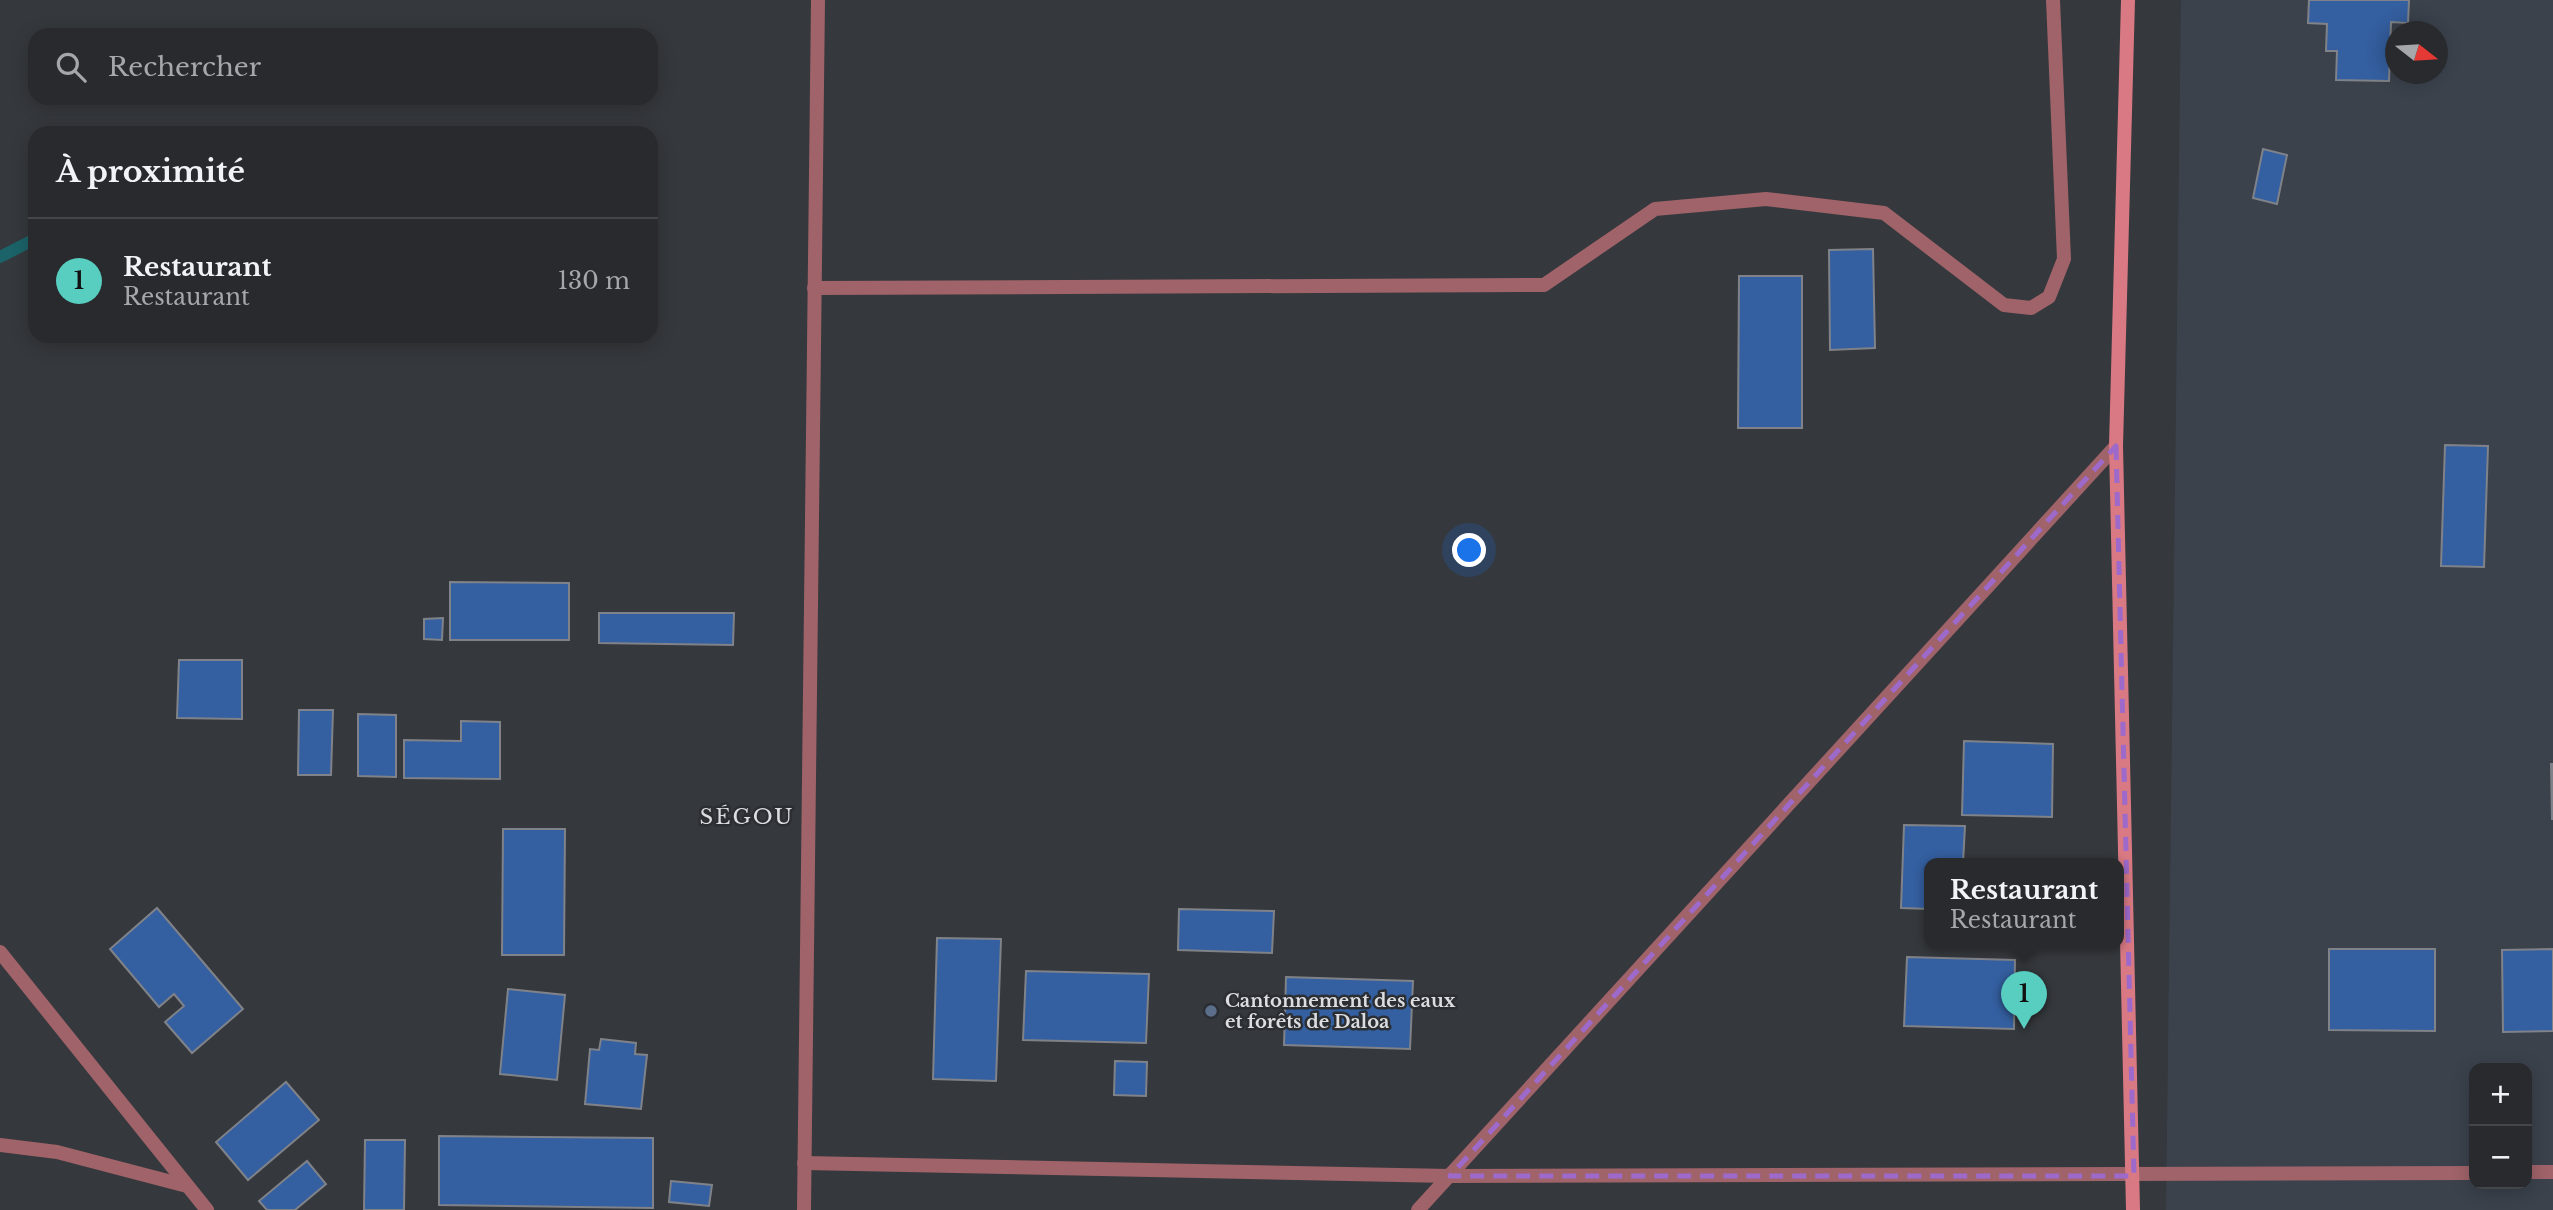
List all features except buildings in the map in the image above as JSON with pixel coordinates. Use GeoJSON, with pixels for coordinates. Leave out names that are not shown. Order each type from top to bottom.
{"type":"FeatureCollection","features":[{"type":"Feature","properties":{"kind":"street"},"geometry":{"type":"LineString","coordinates":[[804,1210],[818,0]]}},
{"type":"Feature","properties":{"kind":"street"},"geometry":{"type":"LineString","coordinates":[[814,288],[1544,285],[1655,209],[1766,199],[1884,213],[2004,304],[2031,307],[2049,297],[2063,259],[2053,0]]}},
{"type":"Feature","properties":{"kind":"street"},"geometry":{"type":"LineString","coordinates":[[2127,0],[2116,446],[2133,1210]]}},
{"type":"Feature","properties":{"kind":"street"},"geometry":{"type":"LineString","coordinates":[[1418,1210],[2116,446]]}},
{"type":"Feature","properties":{"kind":"street"},"geometry":{"type":"LineString","coordinates":[[0,952],[207,1210]]}},
{"type":"Feature","properties":{"kind":"street"},"geometry":{"type":"LineString","coordinates":[[0,1145],[57,1152],[187,1186]]}},
{"type":"Feature","properties":{"kind":"street"},"geometry":{"type":"LineString","coordinates":[[804,1163],[1450,1176],[2469,1173]]}},
{"type":"Feature","properties":{"kind":"street"},"geometry":{"type":"LineString","coordinates":[[2532,1172],[2553,1172]]}},
{"type":"Feature","properties":{"kind":"highlighted area"},"geometry":{"type":"Polygon","coordinates":[[[2116,446],[2134,1176],[1450,1176],[2116,446]]]}},
{"type":"Feature","properties":{"kind":"shaded area"},"geometry":{"type":"Polygon","coordinates":[[[2181,0],[2553,0],[2553,1210],[2166,1210],[2181,0]]]}},
{"type":"Feature","properties":{"kind":"waterway"},"geometry":{"type":"LineString","coordinates":[[0,257],[28,243]]}},
{"type":"Feature","properties":{"kind":"place","name":"Cantonnement des eaux et forêts de Daloa"},"geometry":{"type":"Point","coordinates":[1211,1011]}},
{"type":"Feature","properties":{"kind":"place","name":"Restaurant"},"geometry":{"type":"Point","coordinates":[2024,1029]}},
{"type":"Feature","properties":{"kind":"district","name":"SÉGOU"},"geometry":{"type":"Point","coordinates":[747,817]}}]}
